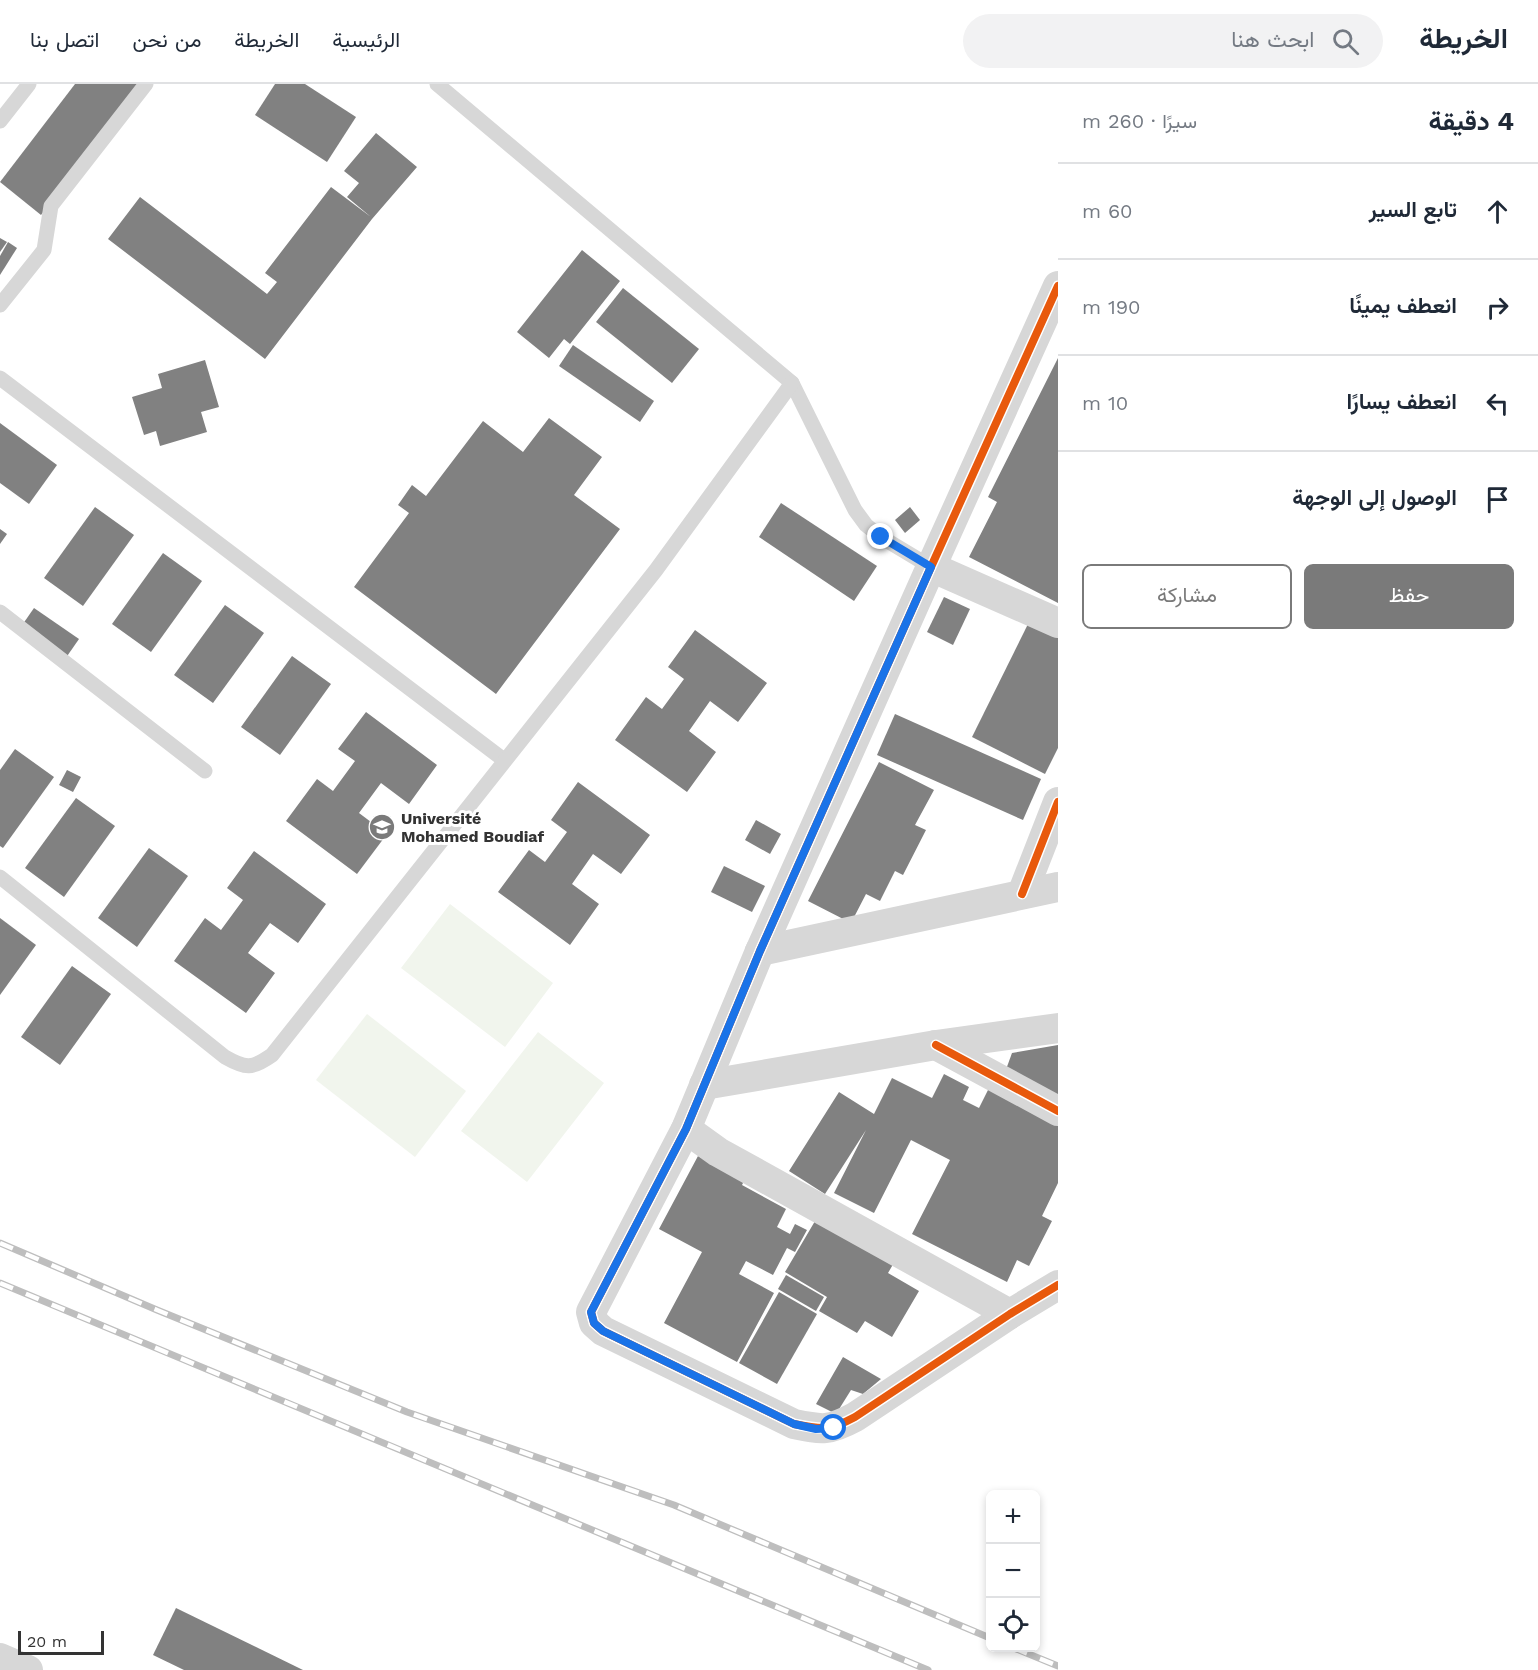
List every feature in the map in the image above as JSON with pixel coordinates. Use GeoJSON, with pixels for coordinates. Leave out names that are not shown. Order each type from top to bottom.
{"type":"FeatureCollection","features":[{"type":"Feature","properties":{"kind":"street"},"geometry":{"type":"LineString","coordinates":[[1058,286],[1049,331],[931,567],[760,951],[686,1129],[591,1312],[594,1323],[603,1331],[794,1424],[816,1429],[834,1428],[855,1417],[1010,1314],[1058,1286]]}},
{"type":"Feature","properties":{"kind":"street"},"geometry":{"type":"LineString","coordinates":[[931,567],[1058,623]]}},
{"type":"Feature","properties":{"kind":"street"},"geometry":{"type":"LineString","coordinates":[[1022,894],[1058,802]]}},
{"type":"Feature","properties":{"kind":"street"},"geometry":{"type":"LineString","coordinates":[[760,951],[1058,887]]}},
{"type":"Feature","properties":{"kind":"street"},"geometry":{"type":"LineString","coordinates":[[704,1085],[1058,1028]]}},
{"type":"Feature","properties":{"kind":"street"},"geometry":{"type":"LineString","coordinates":[[936,1046],[1058,1111]]}},
{"type":"Feature","properties":{"kind":"street"},"geometry":{"type":"LineString","coordinates":[[686,1129],[718,1152],[1010,1314]]}},
{"type":"Feature","properties":{"kind":"street"},"geometry":{"type":"LineString","coordinates":[[0,1658],[28,1670]]}},
{"type":"Feature","properties":{"kind":"lane"},"geometry":{"type":"LineString","coordinates":[[0,121],[29,84]]}},
{"type":"Feature","properties":{"kind":"lane"},"geometry":{"type":"LineString","coordinates":[[0,305],[44,250],[51,206],[146,84]]}},
{"type":"Feature","properties":{"kind":"lane"},"geometry":{"type":"LineString","coordinates":[[436,84],[792,383],[855,510],[866,525],[931,567]]}},
{"type":"Feature","properties":{"kind":"lane"},"geometry":{"type":"LineString","coordinates":[[0,378],[504,760]]}},
{"type":"Feature","properties":{"kind":"lane"},"geometry":{"type":"LineString","coordinates":[[0,877],[225,1057],[242,1066],[258,1065],[272,1055],[656,570],[792,383]]}},
{"type":"Feature","properties":{"kind":"lane"},"geometry":{"type":"LineString","coordinates":[[0,612],[204,771]]}},
{"type":"Feature","properties":{"kind":"shaded area"},"geometry":{"type":"Polygon","coordinates":[[[450,904],[553,983],[505,1047],[401,968],[450,904]]]}},
{"type":"Feature","properties":{"kind":"shaded area"},"geometry":{"type":"Polygon","coordinates":[[[367,1014],[466,1091],[415,1157],[316,1080],[367,1014]]]}},
{"type":"Feature","properties":{"kind":"shaded area"},"geometry":{"type":"Polygon","coordinates":[[[538,1032],[604,1083],[527,1182],[461,1131],[538,1032]]]}},
{"type":"Feature","properties":{"kind":"building"},"geometry":{"type":"Polygon","coordinates":[[[75,84],[142,84],[41,215],[0,182],[75,84]]]}},
{"type":"Feature","properties":{"kind":"building"},"geometry":{"type":"Polygon","coordinates":[[[275,84],[305,84],[356,117],[327,162],[255,115],[275,84]]]}},
{"type":"Feature","properties":{"kind":"building"},"geometry":{"type":"Polygon","coordinates":[[[376,133],[417,167],[372,219],[265,359],[108,239],[140,197],[267,294],[277,282],[265,273],[331,187],[371,217],[347,197],[359,183],[344,171],[376,133]]]}},
{"type":"Feature","properties":{"kind":"building"},"geometry":{"type":"Polygon","coordinates":[[[0,238],[7,242],[0,252],[0,238]]]}},
{"type":"Feature","properties":{"kind":"building"},"geometry":{"type":"Polygon","coordinates":[[[8,242],[17,248],[0,275],[0,256],[8,242]]]}},
{"type":"Feature","properties":{"kind":"building"},"geometry":{"type":"Polygon","coordinates":[[[582,250],[620,281],[570,344],[564,339],[549,358],[517,332],[582,250]]]}},
{"type":"Feature","properties":{"kind":"building"},"geometry":{"type":"Polygon","coordinates":[[[623,288],[699,349],[672,383],[596,322],[623,288]]]}},
{"type":"Feature","properties":{"kind":"building"},"geometry":{"type":"Polygon","coordinates":[[[573,345],[654,401],[640,422],[559,366],[573,345]]]}},
{"type":"Feature","properties":{"kind":"building"},"geometry":{"type":"Polygon","coordinates":[[[1058,358],[1058,603],[969,557],[997,502],[988,497],[1058,358]]]}},
{"type":"Feature","properties":{"kind":"building"},"geometry":{"type":"Polygon","coordinates":[[[205,360],[219,407],[201,412],[207,432],[160,446],[156,431],[144,435],[132,397],[162,388],[158,374],[205,360]]]}},
{"type":"Feature","properties":{"kind":"building"},"geometry":{"type":"Polygon","coordinates":[[[549,418],[602,457],[574,495],[620,529],[496,694],[354,587],[409,513],[398,505],[412,485],[426,496],[483,421],[523,452],[549,418]]]}},
{"type":"Feature","properties":{"kind":"building"},"geometry":{"type":"Polygon","coordinates":[[[0,423],[57,465],[29,504],[0,483],[0,423]]]}},
{"type":"Feature","properties":{"kind":"building"},"geometry":{"type":"Polygon","coordinates":[[[781,503],[877,566],[854,601],[759,537],[781,503]]]}},
{"type":"Feature","properties":{"kind":"building"},"geometry":{"type":"Polygon","coordinates":[[[95,507],[134,535],[83,606],[44,578],[95,507]]]}},
{"type":"Feature","properties":{"kind":"building"},"geometry":{"type":"Polygon","coordinates":[[[910,507],[920,520],[905,533],[895,520],[910,507]]]}},
{"type":"Feature","properties":{"kind":"building"},"geometry":{"type":"Polygon","coordinates":[[[0,529],[7,534],[0,544],[0,529]]]}},
{"type":"Feature","properties":{"kind":"building"},"geometry":{"type":"Polygon","coordinates":[[[163,553],[202,581],[151,652],[112,624],[163,553]]]}},
{"type":"Feature","properties":{"kind":"building"},"geometry":{"type":"Polygon","coordinates":[[[944,597],[970,609],[953,645],[927,632],[944,597]]]}},
{"type":"Feature","properties":{"kind":"building"},"geometry":{"type":"Polygon","coordinates":[[[225,605],[264,633],[213,703],[174,675],[225,605]]]}},
{"type":"Feature","properties":{"kind":"building"},"geometry":{"type":"Polygon","coordinates":[[[34,608],[79,639],[63,662],[18,631],[34,608]]]}},
{"type":"Feature","properties":{"kind":"building"},"geometry":{"type":"Polygon","coordinates":[[[1028,624],[1058,638],[1058,748],[1045,774],[972,737],[1028,624]]]}},
{"type":"Feature","properties":{"kind":"building"},"geometry":{"type":"Polygon","coordinates":[[[695,630],[767,683],[738,722],[710,701],[689,731],[716,752],[687,792],[615,740],[646,697],[662,709],[684,679],[668,667],[695,630]]]}},
{"type":"Feature","properties":{"kind":"building"},"geometry":{"type":"Polygon","coordinates":[[[292,656],[331,684],[280,755],[241,727],[292,656]]]}},
{"type":"Feature","properties":{"kind":"building"},"geometry":{"type":"Polygon","coordinates":[[[366,712],[437,765],[409,804],[381,783],[359,813],[387,834],[357,874],[286,821],[317,779],[333,791],[355,761],[338,749],[366,712]]]}},
{"type":"Feature","properties":{"kind":"building"},"geometry":{"type":"Polygon","coordinates":[[[895,714],[1041,779],[1023,820],[877,755],[895,714]]]}},
{"type":"Feature","properties":{"kind":"building"},"geometry":{"type":"Polygon","coordinates":[[[15,749],[54,777],[3,848],[0,846],[0,770],[15,749]]]}},
{"type":"Feature","properties":{"kind":"building"},"geometry":{"type":"Polygon","coordinates":[[[879,762],[934,790],[915,825],[926,830],[903,875],[895,871],[880,901],[866,894],[851,923],[808,901],[879,762]]]}},
{"type":"Feature","properties":{"kind":"building"},"geometry":{"type":"Polygon","coordinates":[[[67,770],[81,777],[73,792],[59,785],[67,770]]]}},
{"type":"Feature","properties":{"kind":"building"},"geometry":{"type":"Polygon","coordinates":[[[578,782],[650,835],[621,874],[593,854],[572,884],[599,904],[570,945],[498,892],[529,850],[545,862],[567,832],[551,820],[578,782]]]}},
{"type":"Feature","properties":{"kind":"building"},"geometry":{"type":"Polygon","coordinates":[[[76,798],[115,826],[64,897],[25,868],[76,798]]]}},
{"type":"Feature","properties":{"kind":"building"},"geometry":{"type":"Polygon","coordinates":[[[756,820],[781,834],[770,854],[745,840],[756,820]]]}},
{"type":"Feature","properties":{"kind":"building"},"geometry":{"type":"Polygon","coordinates":[[[149,848],[188,876],[137,947],[98,918],[149,848]]]}},
{"type":"Feature","properties":{"kind":"building"},"geometry":{"type":"Polygon","coordinates":[[[254,851],[326,904],[298,943],[270,923],[248,953],[275,973],[246,1013],[174,961],[205,918],[221,930],[243,900],[227,888],[254,851]]]}},
{"type":"Feature","properties":{"kind":"building"},"geometry":{"type":"Polygon","coordinates":[[[724,866],[765,886],[752,912],[711,892],[724,866]]]}},
{"type":"Feature","properties":{"kind":"building"},"geometry":{"type":"Polygon","coordinates":[[[0,918],[36,945],[0,995],[0,918]]]}},
{"type":"Feature","properties":{"kind":"building"},"geometry":{"type":"Polygon","coordinates":[[[72,966],[111,994],[60,1065],[21,1037],[72,966]]]}},
{"type":"Feature","properties":{"kind":"building"},"geometry":{"type":"Polygon","coordinates":[[[1058,1045],[1058,1102],[1004,1075],[1012,1053],[1058,1045]]]}},
{"type":"Feature","properties":{"kind":"building"},"geometry":{"type":"Polygon","coordinates":[[[944,1074],[969,1087],[963,1100],[979,1108],[989,1088],[1058,1122],[1058,1183],[1042,1216],[1052,1221],[1029,1266],[1017,1260],[1007,1282],[912,1234],[950,1160],[911,1140],[874,1213],[834,1193],[866,1130],[825,1194],[789,1171],[839,1092],[874,1114],[892,1078],[932,1098],[944,1074]]]}},
{"type":"Feature","properties":{"kind":"building"},"geometry":{"type":"Polygon","coordinates":[[[698,1156],[744,1181],[742,1185],[786,1209],[777,1227],[790,1234],[795,1224],[807,1230],[795,1252],[787,1248],[773,1275],[746,1261],[739,1274],[774,1293],[737,1362],[664,1323],[702,1252],[659,1229],[698,1156]]]}},
{"type":"Feature","properties":{"kind":"building"},"geometry":{"type":"Polygon","coordinates":[[[818,1216],[895,1261],[888,1273],[919,1291],[892,1337],[865,1321],[857,1333],[819,1311],[827,1297],[785,1272],[818,1216]]]}},
{"type":"Feature","properties":{"kind":"building"},"geometry":{"type":"Polygon","coordinates":[[[786,1275],[824,1297],[816,1311],[778,1289],[786,1275]]]}},
{"type":"Feature","properties":{"kind":"building"},"geometry":{"type":"Polygon","coordinates":[[[779,1292],[817,1314],[777,1384],[739,1363],[779,1292]]]}},
{"type":"Feature","properties":{"kind":"building"},"geometry":{"type":"Polygon","coordinates":[[[843,1357],[881,1379],[863,1394],[851,1390],[836,1414],[816,1404],[843,1357]]]}},
{"type":"Feature","properties":{"kind":"building"},"geometry":{"type":"Polygon","coordinates":[[[176,1608],[303,1670],[184,1670],[153,1655],[176,1608]]]}},
{"type":"Feature","properties":{"kind":"railway"},"geometry":{"type":"LineString","coordinates":[[0,1243],[407,1412],[674,1505],[986,1636]]}},
{"type":"Feature","properties":{"kind":"railway"},"geometry":{"type":"LineString","coordinates":[[0,1283],[928,1670]]}},
{"type":"Feature","properties":{"kind":"railway"},"geometry":{"type":"LineString","coordinates":[[1024,1652],[1058,1666]]}},
{"type":"Feature","properties":{"kind":"cycle path"},"geometry":{"type":"LineString","coordinates":[[1058,286],[760,951],[686,1129],[591,1312],[594,1323],[603,1331],[794,1424],[826,1428],[839,1425],[855,1417],[1010,1314],[1058,1285]]}},
{"type":"Feature","properties":{"kind":"cycle path"},"geometry":{"type":"LineString","coordinates":[[1022,894],[1058,802]]}},
{"type":"Feature","properties":{"kind":"cycle path"},"geometry":{"type":"LineString","coordinates":[[936,1045],[1058,1111]]}},
{"type":"Feature","properties":{"kind":"place","name":"Université Mohamed Boudiaf"},"geometry":{"type":"Point","coordinates":[382,827]}},
{"type":"Feature","properties":{"kind":"route"},"geometry":{"type":"LineString","coordinates":[[834,1428],[816,1429],[794,1424],[603,1331],[594,1323],[591,1312],[686,1129],[760,951],[931,567],[881,537]]}}]}
